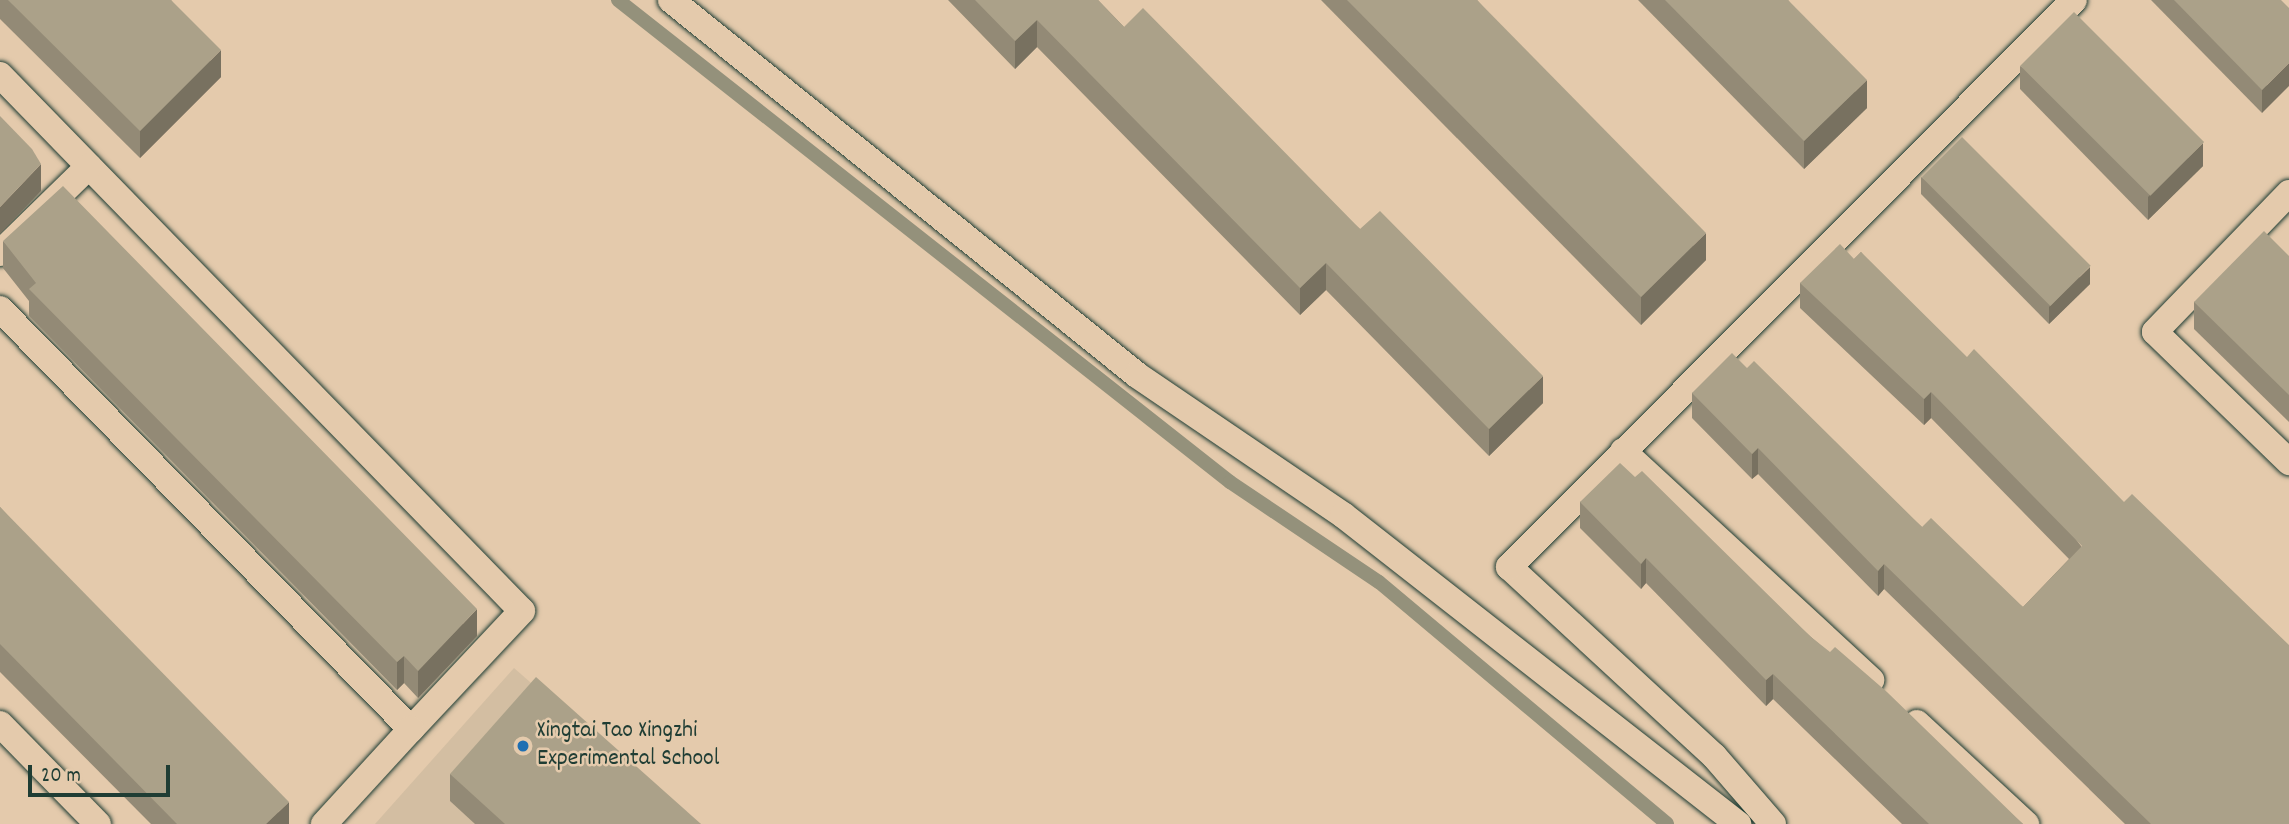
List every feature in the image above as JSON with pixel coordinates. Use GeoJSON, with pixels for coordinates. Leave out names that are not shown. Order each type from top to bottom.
{"type":"FeatureCollection","features":[{"type":"Feature","properties":{"kind":"lane"},"geometry":{"type":"LineString","coordinates":[[671,0],[1137,375],[1343,515],[1738,824]]}},
{"type":"Feature","properties":{"kind":"lane"},"geometry":{"type":"LineString","coordinates":[[1773,824],[1714,756],[1509,567],[2074,0]]}},
{"type":"Feature","properties":{"kind":"lane"},"geometry":{"type":"LineString","coordinates":[[0,75],[522,611],[324,824]]}},
{"type":"Feature","properties":{"kind":"lane"},"geometry":{"type":"LineString","coordinates":[[0,253],[89,166]]}},
{"type":"Feature","properties":{"kind":"lane"},"geometry":{"type":"LineString","coordinates":[[2289,193],[2155,332],[2289,462]]}},
{"type":"Feature","properties":{"kind":"lane"},"geometry":{"type":"LineString","coordinates":[[0,309],[411,729]]}},
{"type":"Feature","properties":{"kind":"lane"},"geometry":{"type":"LineString","coordinates":[[1623,451],[2026,824]]}},
{"type":"Feature","properties":{"kind":"lane"},"geometry":{"type":"LineString","coordinates":[[0,724],[98,824]]}},
{"type":"Feature","properties":{"kind":"shaded area","name":"Xingtai Tao Xingzhi Experimental School"},"geometry":{"type":"Polygon","coordinates":[[[514,668],[692,824],[375,824],[514,668]]]}},
{"type":"Feature","properties":{"kind":"building"},"geometry":{"type":"Polygon","coordinates":[[[8,0],[171,0],[221,50],[140,131],[8,0]]]}},
{"type":"Feature","properties":{"kind":"building"},"geometry":{"type":"Polygon","coordinates":[[[975,0],[1098,0],[1124,27],[1143,8],[1360,229],[1380,211],[1543,376],[1489,429],[1326,263],[1300,288],[1037,20],[1015,41],[975,0]]]}},
{"type":"Feature","properties":{"kind":"building"},"geometry":{"type":"Polygon","coordinates":[[[1347,0],[1477,0],[1706,233],[1641,297],[1347,0]]]}},
{"type":"Feature","properties":{"kind":"building"},"geometry":{"type":"Polygon","coordinates":[[[1665,0],[1788,0],[1867,80],[1804,141],[1665,0]]]}},
{"type":"Feature","properties":{"kind":"building"},"geometry":{"type":"Polygon","coordinates":[[[2174,0],[2281,0],[2289,8],[2289,63],[2262,90],[2174,0]]]}},
{"type":"Feature","properties":{"kind":"building"},"geometry":{"type":"Polygon","coordinates":[[[2074,12],[2204,142],[2150,196],[2020,66],[2074,12]]]}},
{"type":"Feature","properties":{"kind":"building"},"geometry":{"type":"Polygon","coordinates":[[[0,116],[32,149],[41,164],[0,207],[0,116]]]}},
{"type":"Feature","properties":{"kind":"building"},"geometry":{"type":"Polygon","coordinates":[[[1962,137],[2091,266],[2050,306],[1922,177],[1962,137]]]}},
{"type":"Feature","properties":{"kind":"building"},"geometry":{"type":"Polygon","coordinates":[[[63,186],[477,609],[418,671],[404,656],[397,662],[29,289],[36,283],[3,241],[63,186]]]}},
{"type":"Feature","properties":{"kind":"building"},"geometry":{"type":"Polygon","coordinates":[[[2264,231],[2289,256],[2289,395],[2194,302],[2264,231]]]}},
{"type":"Feature","properties":{"kind":"building"},"geometry":{"type":"Polygon","coordinates":[[[1840,244],[1854,259],[1861,252],[1967,357],[1974,349],[2124,502],[2132,494],[2289,645],[2289,824],[2151,824],[1884,564],[1878,571],[1758,448],[1752,454],[1692,393],[1732,353],[1747,368],[1754,361],[1922,527],[1931,518],[2023,607],[2082,546],[1931,392],[1924,399],[1800,283],[1840,244]]]}},
{"type":"Feature","properties":{"kind":"building"},"geometry":{"type":"Polygon","coordinates":[[[1620,463],[1635,477],[1642,471],[1811,637],[1830,652],[1835,647],[1887,692],[2023,824],[1929,824],[1773,674],[1766,680],[1646,558],[1641,564],[1580,502],[1620,463]]]}},
{"type":"Feature","properties":{"kind":"building"},"geometry":{"type":"Polygon","coordinates":[[[0,507],[289,802],[266,824],[177,824],[0,644],[0,507]]]}},
{"type":"Feature","properties":{"kind":"building","name":"Xingtai Tao Xingzhi Experimental School"},"geometry":{"type":"Polygon","coordinates":[[[536,677],[701,824],[505,824],[450,774],[536,677]]]}},
{"type":"Feature","properties":{"kind":"waterway"},"geometry":{"type":"LineString","coordinates":[[618,0],[1230,482],[1379,582],[1667,824]]}},
{"type":"Feature","properties":{"kind":"place","name":"Xingtai Tao Xingzhi Experimental School"},"geometry":{"type":"Point","coordinates":[523,746]}}]}
